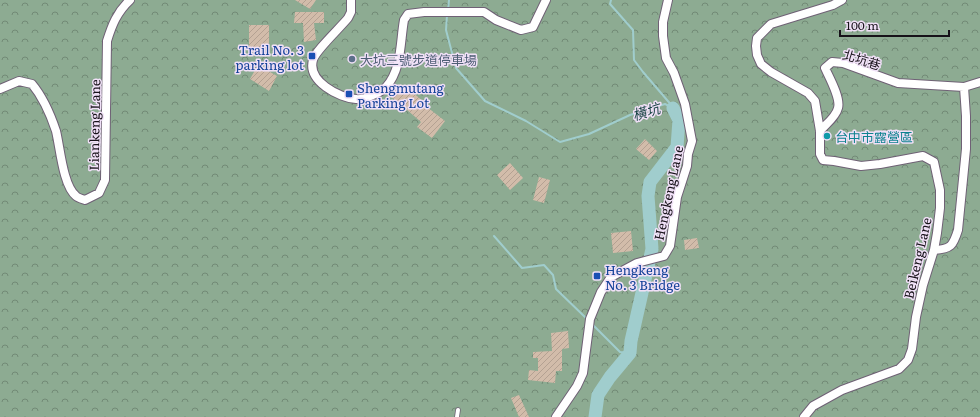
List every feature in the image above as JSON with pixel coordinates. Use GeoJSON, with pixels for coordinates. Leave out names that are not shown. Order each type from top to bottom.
{"type":"FeatureCollection","features":[{"type":"Feature","properties":{"kind":"street","name":"Liankeng Lane"},"geometry":{"type":"LineString","coordinates":[[0,89],[19,81],[32,84],[39,92],[56,130],[65,177],[76,197],[85,200],[99,193],[105,180],[107,41],[114,20],[122,7],[130,0]]}},
{"type":"Feature","properties":{"kind":"street"},"geometry":{"type":"LineString","coordinates":[[351,0],[348,18],[312,60],[313,71],[317,79],[326,87],[343,97],[357,99],[377,94],[386,88],[398,64],[404,20],[408,14],[424,12],[484,12],[496,20],[521,30],[534,27],[546,0]]}},
{"type":"Feature","properties":{"kind":"street","name":"Hengkeng Lane"},"geometry":{"type":"LineString","coordinates":[[556,417],[577,386],[583,373],[590,319],[600,292],[611,276],[637,262],[664,256],[670,246],[677,197],[687,166],[688,154],[692,141],[685,104],[674,73],[666,58],[663,22],[668,0]]}},
{"type":"Feature","properties":{"kind":"street","name":"Beikeng Lane"},"geometry":{"type":"LineString","coordinates":[[804,417],[813,406],[842,390],[899,369],[908,360],[912,349],[916,317],[923,284],[934,250],[940,208],[940,190],[934,162],[922,156],[861,166],[834,160],[823,160],[820,154],[820,131],[814,101],[808,93],[782,79],[762,64],[756,46],[757,38],[771,24],[833,5],[842,0]]}},
{"type":"Feature","properties":{"kind":"street","name":"北坑巷"},"geometry":{"type":"LineString","coordinates":[[820,131],[833,118],[839,107],[837,95],[825,68],[832,62],[842,63],[898,83],[964,87],[980,82]]}},
{"type":"Feature","properties":{"kind":"street"},"geometry":{"type":"LineString","coordinates":[[934,250],[949,247],[954,242],[958,230],[966,149],[964,87]]}},
{"type":"Feature","properties":{"kind":"lane"},"geometry":{"type":"LineString","coordinates":[[457,417],[458,410]]}},
{"type":"Feature","properties":{"kind":"green space"},"geometry":{"type":"Polygon","coordinates":[[[0,0],[980,0],[980,417],[0,417],[0,0]]]}},
{"type":"Feature","properties":{"kind":"building"},"geometry":{"type":"Polygon","coordinates":[[[295,0],[316,0],[310,9],[295,0]]]}},
{"type":"Feature","properties":{"kind":"building"},"geometry":{"type":"Polygon","coordinates":[[[295,12],[324,12],[324,23],[314,23],[316,40],[304,42],[303,23],[294,23],[295,12]]]}},
{"type":"Feature","properties":{"kind":"building"},"geometry":{"type":"Polygon","coordinates":[[[249,25],[269,25],[269,47],[249,47],[249,25]]]}},
{"type":"Feature","properties":{"kind":"building"},"geometry":{"type":"Polygon","coordinates":[[[258,65],[277,76],[269,91],[250,79],[258,65]]]}},
{"type":"Feature","properties":{"kind":"building"},"geometry":{"type":"Polygon","coordinates":[[[400,84],[417,96],[428,106],[427,107],[445,121],[432,138],[417,127],[421,122],[391,97],[400,84]]]}},
{"type":"Feature","properties":{"kind":"building"},"geometry":{"type":"Polygon","coordinates":[[[645,139],[657,151],[649,160],[636,149],[645,139]]]}},
{"type":"Feature","properties":{"kind":"building"},"geometry":{"type":"Polygon","coordinates":[[[510,163],[523,178],[510,190],[497,175],[510,163]]]}},
{"type":"Feature","properties":{"kind":"building"},"geometry":{"type":"Polygon","coordinates":[[[539,177],[550,180],[544,203],[533,200],[539,177]]]}},
{"type":"Feature","properties":{"kind":"building"},"geometry":{"type":"Polygon","coordinates":[[[631,231],[633,251],[613,253],[611,233],[631,231]]]}},
{"type":"Feature","properties":{"kind":"building"},"geometry":{"type":"Polygon","coordinates":[[[697,238],[699,248],[685,250],[684,240],[697,238]]]}},
{"type":"Feature","properties":{"kind":"building"},"geometry":{"type":"Polygon","coordinates":[[[568,331],[569,348],[562,349],[562,371],[556,371],[555,383],[528,380],[529,370],[538,371],[538,358],[533,358],[533,352],[552,351],[551,333],[568,331]]]}},
{"type":"Feature","properties":{"kind":"building"},"geometry":{"type":"Polygon","coordinates":[[[519,395],[529,417],[519,417],[511,398],[519,395]]]}},
{"type":"Feature","properties":{"kind":"waterway","name":"橫坑"},"geometry":{"type":"LineString","coordinates":[[448,11],[449,0]]}},
{"type":"Feature","properties":{"kind":"waterway"},"geometry":{"type":"LineString","coordinates":[[611,0],[610,4],[633,30],[634,60],[673,107]]}},
{"type":"Feature","properties":{"kind":"waterway","name":"橫坑"},"geometry":{"type":"LineString","coordinates":[[447,15],[446,30],[456,68],[485,101],[526,121],[560,142],[589,134],[630,115],[665,104],[673,108]]}},
{"type":"Feature","properties":{"kind":"waterway","name":"橫坑"},"geometry":{"type":"LineString","coordinates":[[595,417],[598,395],[610,377],[630,353],[631,341],[652,249],[648,196],[650,182],[677,147],[679,120],[673,108]]}},
{"type":"Feature","properties":{"kind":"waterway"},"geometry":{"type":"LineString","coordinates":[[494,236],[522,268],[544,265],[553,275],[556,289],[587,319]]}},
{"type":"Feature","properties":{"kind":"waterway"},"geometry":{"type":"LineString","coordinates":[[591,323],[620,352],[630,353]]}},
{"type":"Feature","properties":{"kind":"place","name":"Trail No. 3 parking lot"},"geometry":{"type":"Point","coordinates":[312,56]}},
{"type":"Feature","properties":{"kind":"place","name":"大坑三號步道停車場"},"geometry":{"type":"Point","coordinates":[352,59]}},
{"type":"Feature","properties":{"kind":"place","name":"Shengmutang Parking Lot"},"geometry":{"type":"Point","coordinates":[349,94]}},
{"type":"Feature","properties":{"kind":"place","name":"台中市露營區"},"geometry":{"type":"Point","coordinates":[827,136]}},
{"type":"Feature","properties":{"kind":"place","name":"Hengkeng No. 3 Bridge"},"geometry":{"type":"Point","coordinates":[597,276]}}]}
